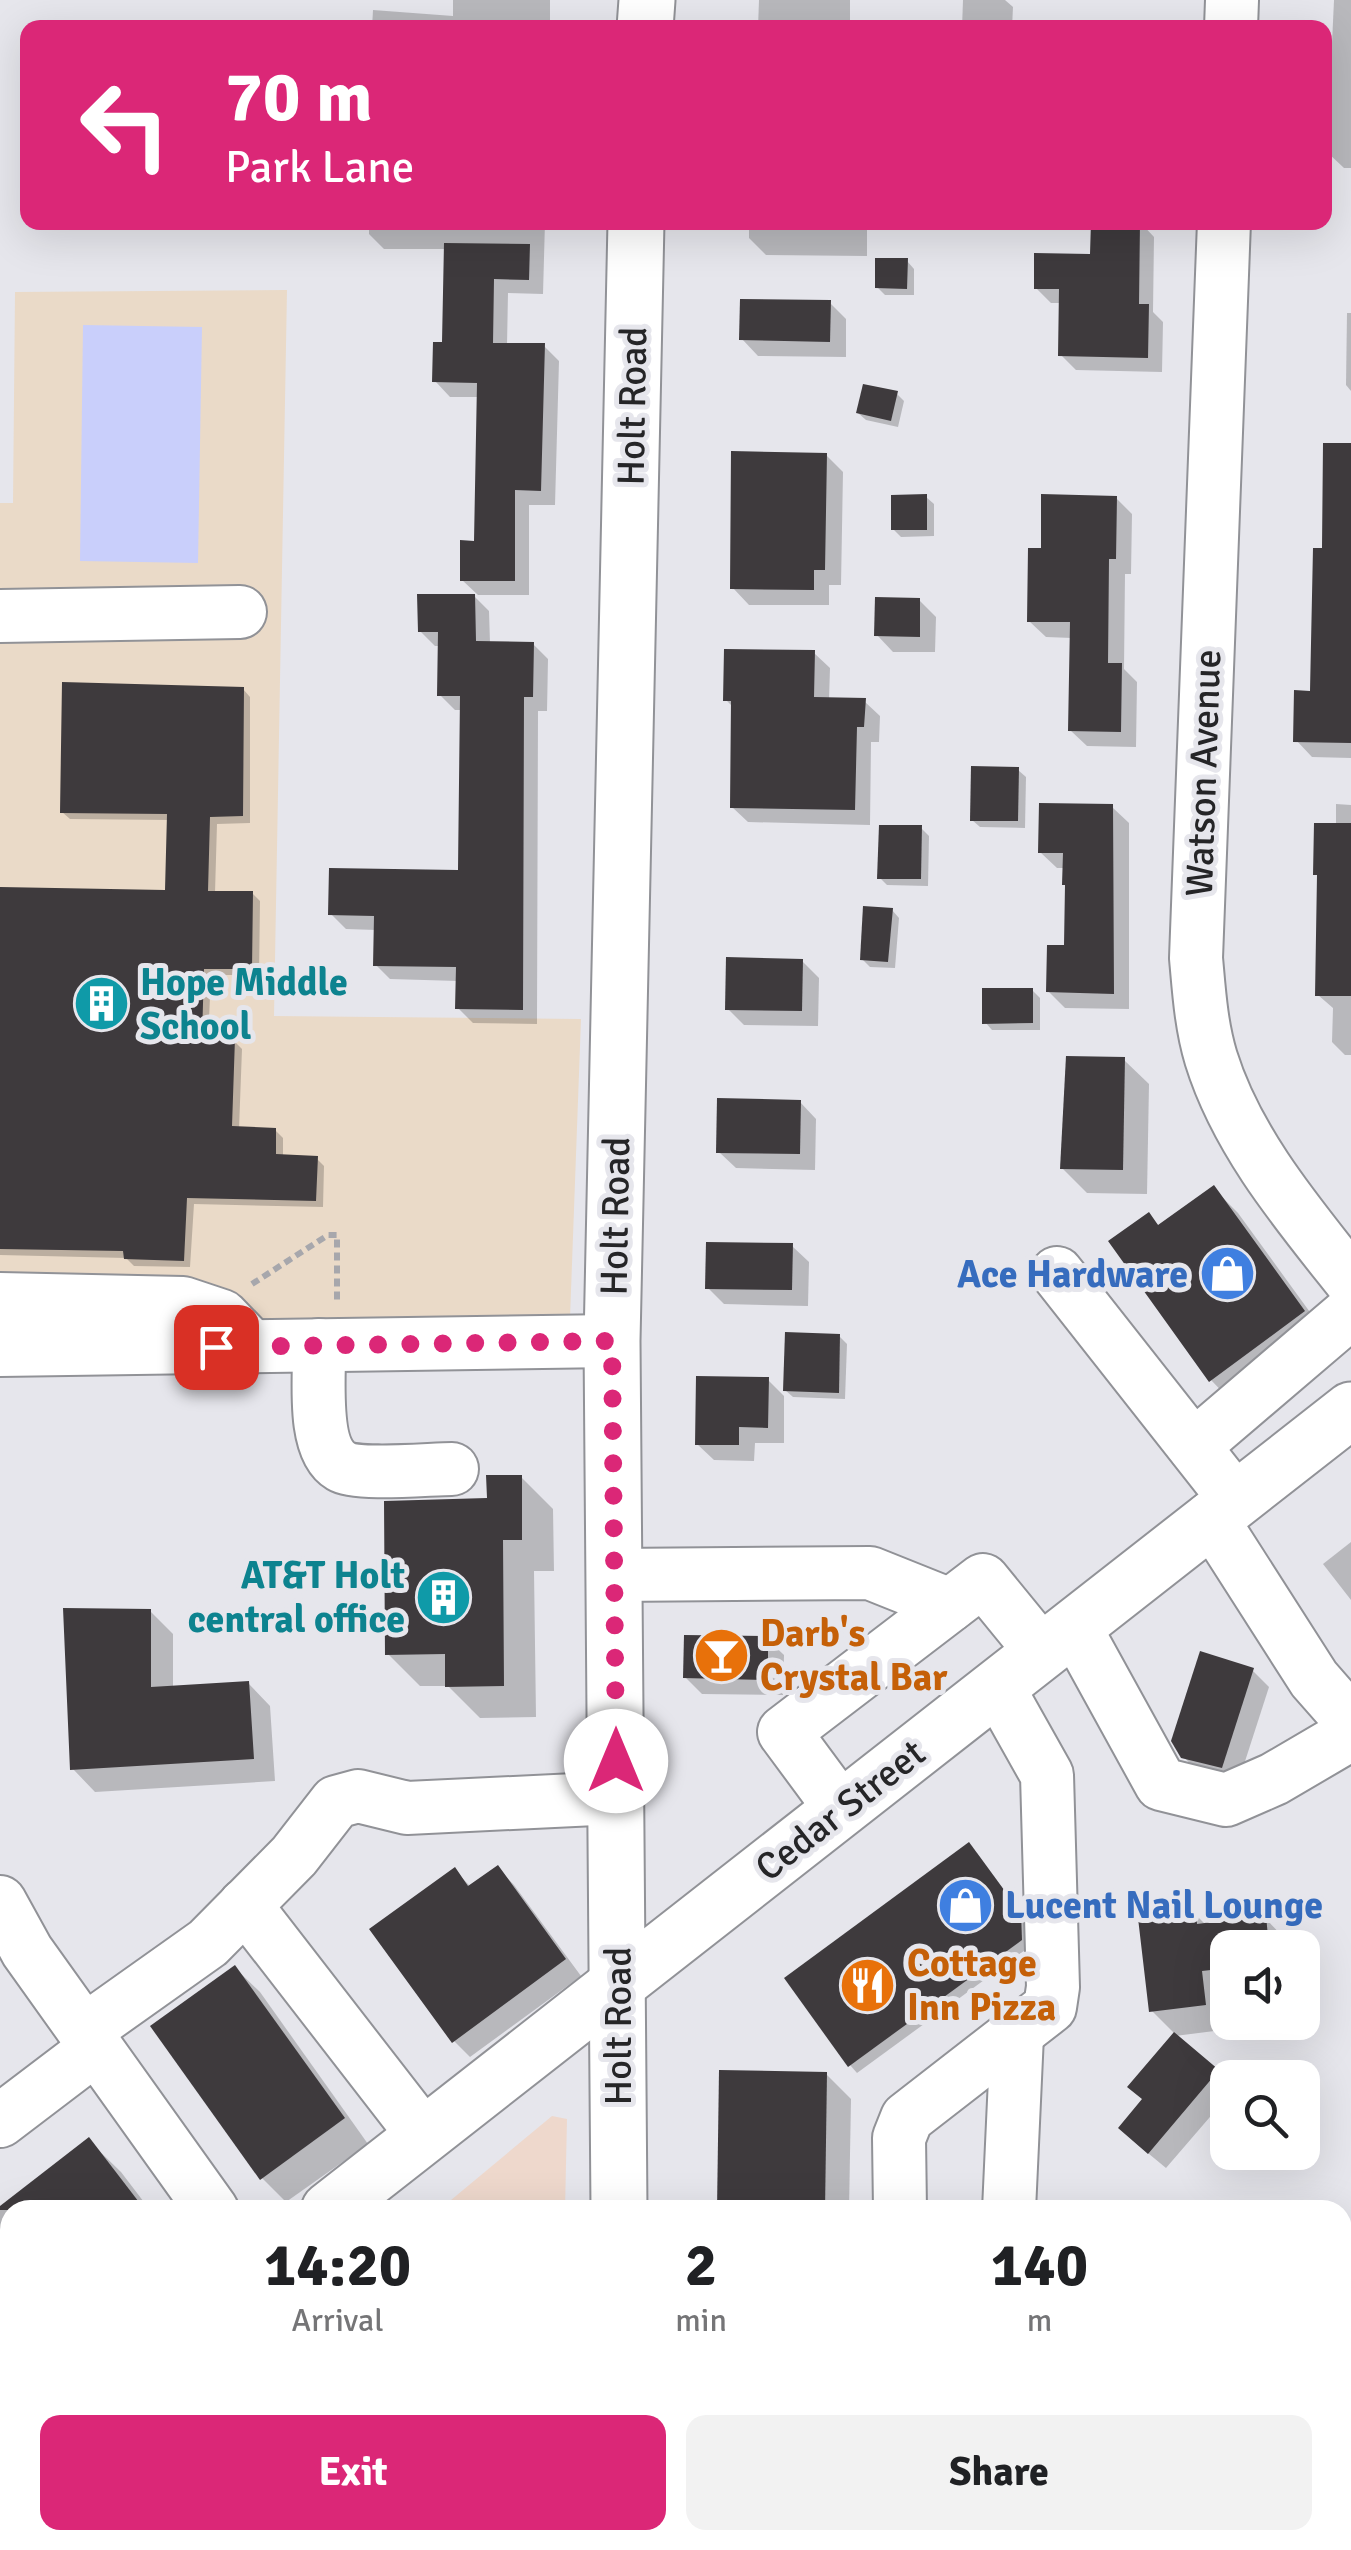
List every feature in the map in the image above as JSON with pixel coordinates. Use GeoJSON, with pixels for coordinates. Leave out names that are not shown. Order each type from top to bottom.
{"type":"FeatureCollection","features":[{"type":"Feature","properties":{"kind":"main road","name":"Holt Road"},"geometry":{"type":"LineString","coordinates":[[619,2200],[612,1341],[636,230]]}},
{"type":"Feature","properties":{"kind":"main road","name":"Cedar Street"},"geometry":{"type":"LineString","coordinates":[[342,2200],[1351,1410]]}},
{"type":"Feature","properties":{"kind":"street","name":"Watson Avenue"},"geometry":{"type":"LineString","coordinates":[[1224,230],[1196,958],[1200,1014],[1211,1060],[1259,1160],[1351,1281]]}},
{"type":"Feature","properties":{"kind":"street"},"geometry":{"type":"LineString","coordinates":[[0,616],[240,612]]}},
{"type":"Feature","properties":{"kind":"street"},"geometry":{"type":"LineString","coordinates":[[1058,1273],[1194,1446],[1314,1680],[1351,1722]]}},
{"type":"Feature","properties":{"kind":"street"},"geometry":{"type":"LineString","coordinates":[[0,1300],[184,1303],[222,1316],[251,1346]]}},
{"type":"Feature","properties":{"kind":"street"},"geometry":{"type":"LineString","coordinates":[[1194,1446],[1351,1312]]}},
{"type":"Feature","properties":{"kind":"street"},"geometry":{"type":"LineString","coordinates":[[0,1350],[251,1346],[328,1330],[612,1341]]}},
{"type":"Feature","properties":{"kind":"street"},"geometry":{"type":"LineString","coordinates":[[328,1330],[320,1423],[325,1444],[340,1466],[357,1470],[452,1469]]}},
{"type":"Feature","properties":{"kind":"street"},"geometry":{"type":"LineString","coordinates":[[614,1575],[870,1573],[950,1605]]}},
{"type":"Feature","properties":{"kind":"street"},"geometry":{"type":"LineString","coordinates":[[841,1810],[784,1732],[983,1580],[1058,1639],[1161,1784],[1226,1800],[1274,1779],[1351,1734]]}},
{"type":"Feature","properties":{"kind":"street"},"geometry":{"type":"LineString","coordinates":[[900,2200],[899,2138],[908,2118],[1050,2007],[1053,1987],[1047,1775],[997,1686]]}},
{"type":"Feature","properties":{"kind":"street"},"geometry":{"type":"LineString","coordinates":[[4,2109],[208,1943],[294,1856],[336,1802],[358,1796],[407,1808],[616,1798]]}},
{"type":"Feature","properties":{"kind":"street"},"geometry":{"type":"LineString","coordinates":[[0,1902],[27,1950],[205,2200]]}},
{"type":"Feature","properties":{"kind":"street"},"geometry":{"type":"LineString","coordinates":[[245,1905],[424,2136]]}},
{"type":"Feature","properties":{"kind":"street"},"geometry":{"type":"LineString","coordinates":[[1008,2200],[1016,2034]]}},
{"type":"Feature","properties":{"kind":"path"},"geometry":{"type":"LineString","coordinates":[[238,1288],[256,1283],[328,1235],[337,1235],[328,1330]]}},
{"type":"Feature","properties":{"kind":"shaded area"},"geometry":{"type":"Polygon","coordinates":[[[287,290],[274,1016],[581,1019],[570,1318],[0,1327],[0,503],[13,503],[15,292],[287,290]]]}},
{"type":"Feature","properties":{"kind":"shaded area"},"geometry":{"type":"Polygon","coordinates":[[[83,325],[202,327],[198,563],[80,561],[83,325]]]}},
{"type":"Feature","properties":{"kind":"shaded area"},"geometry":{"type":"Polygon","coordinates":[[[552,2116],[567,2119],[565,2200],[451,2200],[552,2116]]]}},
{"type":"Feature","properties":{"kind":"building"},"geometry":{"type":"Polygon","coordinates":[[[1091,230],[1140,230],[1139,304],[1149,304],[1148,358],[1058,356],[1059,289],[1034,289],[1034,253],[1090,254],[1091,230]]]}},
{"type":"Feature","properties":{"kind":"building"},"geometry":{"type":"Polygon","coordinates":[[[444,243],[530,244],[529,280],[494,279],[493,343],[545,343],[541,491],[515,490],[515,581],[460,581],[460,540],[474,541],[477,383],[432,382],[433,342],[442,342],[444,243]]]}},
{"type":"Feature","properties":{"kind":"building"},"geometry":{"type":"Polygon","coordinates":[[[875,258],[908,258],[907,289],[875,288],[875,258]]]}},
{"type":"Feature","properties":{"kind":"building"},"geometry":{"type":"Polygon","coordinates":[[[740,299],[831,300],[830,342],[739,340],[740,299]]]}},
{"type":"Feature","properties":{"kind":"building"},"geometry":{"type":"Polygon","coordinates":[[[863,384],[898,391],[891,421],[856,413],[863,384]]]}},
{"type":"Feature","properties":{"kind":"building"},"geometry":{"type":"Polygon","coordinates":[[[1323,443],[1351,443],[1351,743],[1293,742],[1294,690],[1310,691],[1313,548],[1322,548],[1323,443]]]}},
{"type":"Feature","properties":{"kind":"building"},"geometry":{"type":"Polygon","coordinates":[[[731,451],[827,453],[825,570],[814,570],[814,590],[730,589],[731,451]]]}},
{"type":"Feature","properties":{"kind":"building"},"geometry":{"type":"Polygon","coordinates":[[[927,494],[927,530],[891,530],[891,495],[927,494]]]}},
{"type":"Feature","properties":{"kind":"building"},"geometry":{"type":"Polygon","coordinates":[[[1041,494],[1117,496],[1116,559],[1109,559],[1108,663],[1122,663],[1121,732],[1068,731],[1070,622],[1027,622],[1028,548],[1041,548],[1041,494]]]}},
{"type":"Feature","properties":{"kind":"building"},"geometry":{"type":"Polygon","coordinates":[[[417,594],[475,594],[476,641],[534,642],[533,697],[524,697],[523,1010],[455,1009],[456,967],[373,966],[374,916],[328,915],[329,868],[458,870],[460,696],[437,696],[438,632],[418,632],[417,594]]]}},
{"type":"Feature","properties":{"kind":"building"},"geometry":{"type":"Polygon","coordinates":[[[875,597],[920,598],[920,637],[874,636],[875,597]]]}},
{"type":"Feature","properties":{"kind":"building"},"geometry":{"type":"Polygon","coordinates":[[[724,649],[815,650],[814,697],[866,698],[864,727],[857,727],[855,810],[730,808],[731,701],[723,701],[724,649]]]}},
{"type":"Feature","properties":{"kind":"building","name":"Hope Middle School"},"geometry":{"type":"Polygon","coordinates":[[[62,682],[244,687],[243,816],[210,817],[208,891],[253,891],[252,969],[204,969],[202,1038],[235,1038],[232,1126],[276,1128],[276,1154],[318,1156],[316,1201],[187,1198],[184,1261],[124,1259],[123,1251],[0,1249],[0,887],[165,890],[167,814],[60,813],[62,682]]]}},
{"type":"Feature","properties":{"kind":"building"},"geometry":{"type":"Polygon","coordinates":[[[971,766],[1019,767],[1018,821],[970,821],[971,766]]]}},
{"type":"Feature","properties":{"kind":"building"},"geometry":{"type":"Polygon","coordinates":[[[1039,803],[1113,804],[1114,994],[1046,992],[1047,945],[1064,945],[1065,885],[1063,853],[1038,853],[1039,803]]]}},
{"type":"Feature","properties":{"kind":"building"},"geometry":{"type":"Polygon","coordinates":[[[1314,823],[1351,823],[1351,996],[1315,996],[1314,823]]]}},
{"type":"Feature","properties":{"kind":"building"},"geometry":{"type":"Polygon","coordinates":[[[879,825],[922,825],[921,879],[877,879],[879,825]]]}},
{"type":"Feature","properties":{"kind":"building"},"geometry":{"type":"Polygon","coordinates":[[[863,906],[893,908],[888,962],[860,960],[863,906]]]}},
{"type":"Feature","properties":{"kind":"building"},"geometry":{"type":"Polygon","coordinates":[[[726,957],[803,959],[802,1011],[725,1010],[726,957]]]}},
{"type":"Feature","properties":{"kind":"building"},"geometry":{"type":"Polygon","coordinates":[[[982,988],[1033,988],[1033,1023],[982,1024],[982,988]]]}},
{"type":"Feature","properties":{"kind":"building"},"geometry":{"type":"Polygon","coordinates":[[[1066,1056],[1125,1057],[1123,1170],[1060,1169],[1066,1056]]]}},
{"type":"Feature","properties":{"kind":"building"},"geometry":{"type":"Polygon","coordinates":[[[717,1098],[801,1100],[800,1154],[716,1153],[717,1098]]]}},
{"type":"Feature","properties":{"kind":"building"},"geometry":{"type":"Polygon","coordinates":[[[1214,1185],[1305,1311],[1209,1382],[1108,1241],[1149,1212],[1158,1225],[1214,1185]]]}},
{"type":"Feature","properties":{"kind":"building"},"geometry":{"type":"Polygon","coordinates":[[[706,1242],[793,1243],[792,1290],[705,1289],[706,1242]]]}},
{"type":"Feature","properties":{"kind":"building"},"geometry":{"type":"Polygon","coordinates":[[[785,1332],[840,1334],[839,1393],[783,1391],[785,1332]]]}},
{"type":"Feature","properties":{"kind":"building"},"geometry":{"type":"Polygon","coordinates":[[[696,1376],[769,1377],[768,1428],[739,1427],[739,1445],[695,1445],[696,1376]]]}},
{"type":"Feature","properties":{"kind":"building","name":"AT&T Holt central office"},"geometry":{"type":"Polygon","coordinates":[[[486,1475],[522,1475],[522,1540],[503,1540],[504,1686],[445,1687],[445,1654],[385,1655],[384,1501],[487,1498],[486,1475]]]}},
{"type":"Feature","properties":{"kind":"building"},"geometry":{"type":"Polygon","coordinates":[[[63,1608],[151,1609],[151,1687],[249,1681],[254,1759],[70,1770],[63,1608]]]}},
{"type":"Feature","properties":{"kind":"building"},"geometry":{"type":"Polygon","coordinates":[[[684,1635],[768,1636],[768,1680],[683,1678],[684,1635]]]}},
{"type":"Feature","properties":{"kind":"building"},"geometry":{"type":"Polygon","coordinates":[[[1200,1651],[1254,1668],[1222,1768],[1181,1758],[1171,1741],[1200,1651]]]}},
{"type":"Feature","properties":{"kind":"building"},"geometry":{"type":"Polygon","coordinates":[[[969,1842],[1021,1913],[1022,1940],[848,2067],[784,1978],[969,1842]]]}},
{"type":"Feature","properties":{"kind":"building"},"geometry":{"type":"Polygon","coordinates":[[[498,1865],[566,1959],[452,2043],[369,1929],[455,1867],[468,1886],[498,1865]]]}},
{"type":"Feature","properties":{"kind":"building"},"geometry":{"type":"Polygon","coordinates":[[[1196,1911],[1197,1924],[1266,1915],[1267,1930],[1210,1930],[1210,1970],[1202,1971],[1206,2005],[1149,2012],[1138,1918],[1196,1911]]]}},
{"type":"Feature","properties":{"kind":"building"},"geometry":{"type":"Polygon","coordinates":[[[235,1965],[345,2118],[260,2180],[150,2026],[235,1965]]]}},
{"type":"Feature","properties":{"kind":"building"},"geometry":{"type":"Polygon","coordinates":[[[1174,2032],[1210,2062],[1210,2081],[1148,2154],[1118,2128],[1142,2099],[1127,2087],[1174,2032]]]}},
{"type":"Feature","properties":{"kind":"building"},"geometry":{"type":"Polygon","coordinates":[[[719,2070],[827,2072],[825,2200],[717,2200],[719,2070]]]}},
{"type":"Feature","properties":{"kind":"building"},"geometry":{"type":"Polygon","coordinates":[[[89,2137],[137,2200],[8,2200],[89,2137]]]}},
{"type":"Feature","properties":{"kind":"place","name":"Hope Middle School"},"geometry":{"type":"Point","coordinates":[101,1004]}},
{"type":"Feature","properties":{"kind":"place","name":"Ace Hardware"},"geometry":{"type":"Point","coordinates":[1227,1274]}},
{"type":"Feature","properties":{"kind":"place","name":"AT&T Holt central office"},"geometry":{"type":"Point","coordinates":[444,1597]}},
{"type":"Feature","properties":{"kind":"place","name":"Darb's Crystal Bar"},"geometry":{"type":"Point","coordinates":[721,1655]}},
{"type":"Feature","properties":{"kind":"place","name":"Lucent Nail Lounge"},"geometry":{"type":"Point","coordinates":[966,1905]}},
{"type":"Feature","properties":{"kind":"place","name":"Cottage Inn Pizza"},"geometry":{"type":"Point","coordinates":[868,1985]}},
{"type":"Feature","properties":{"kind":"route"},"geometry":{"type":"LineString","coordinates":[[216,1347],[612,1341],[616,1761]]}}]}
